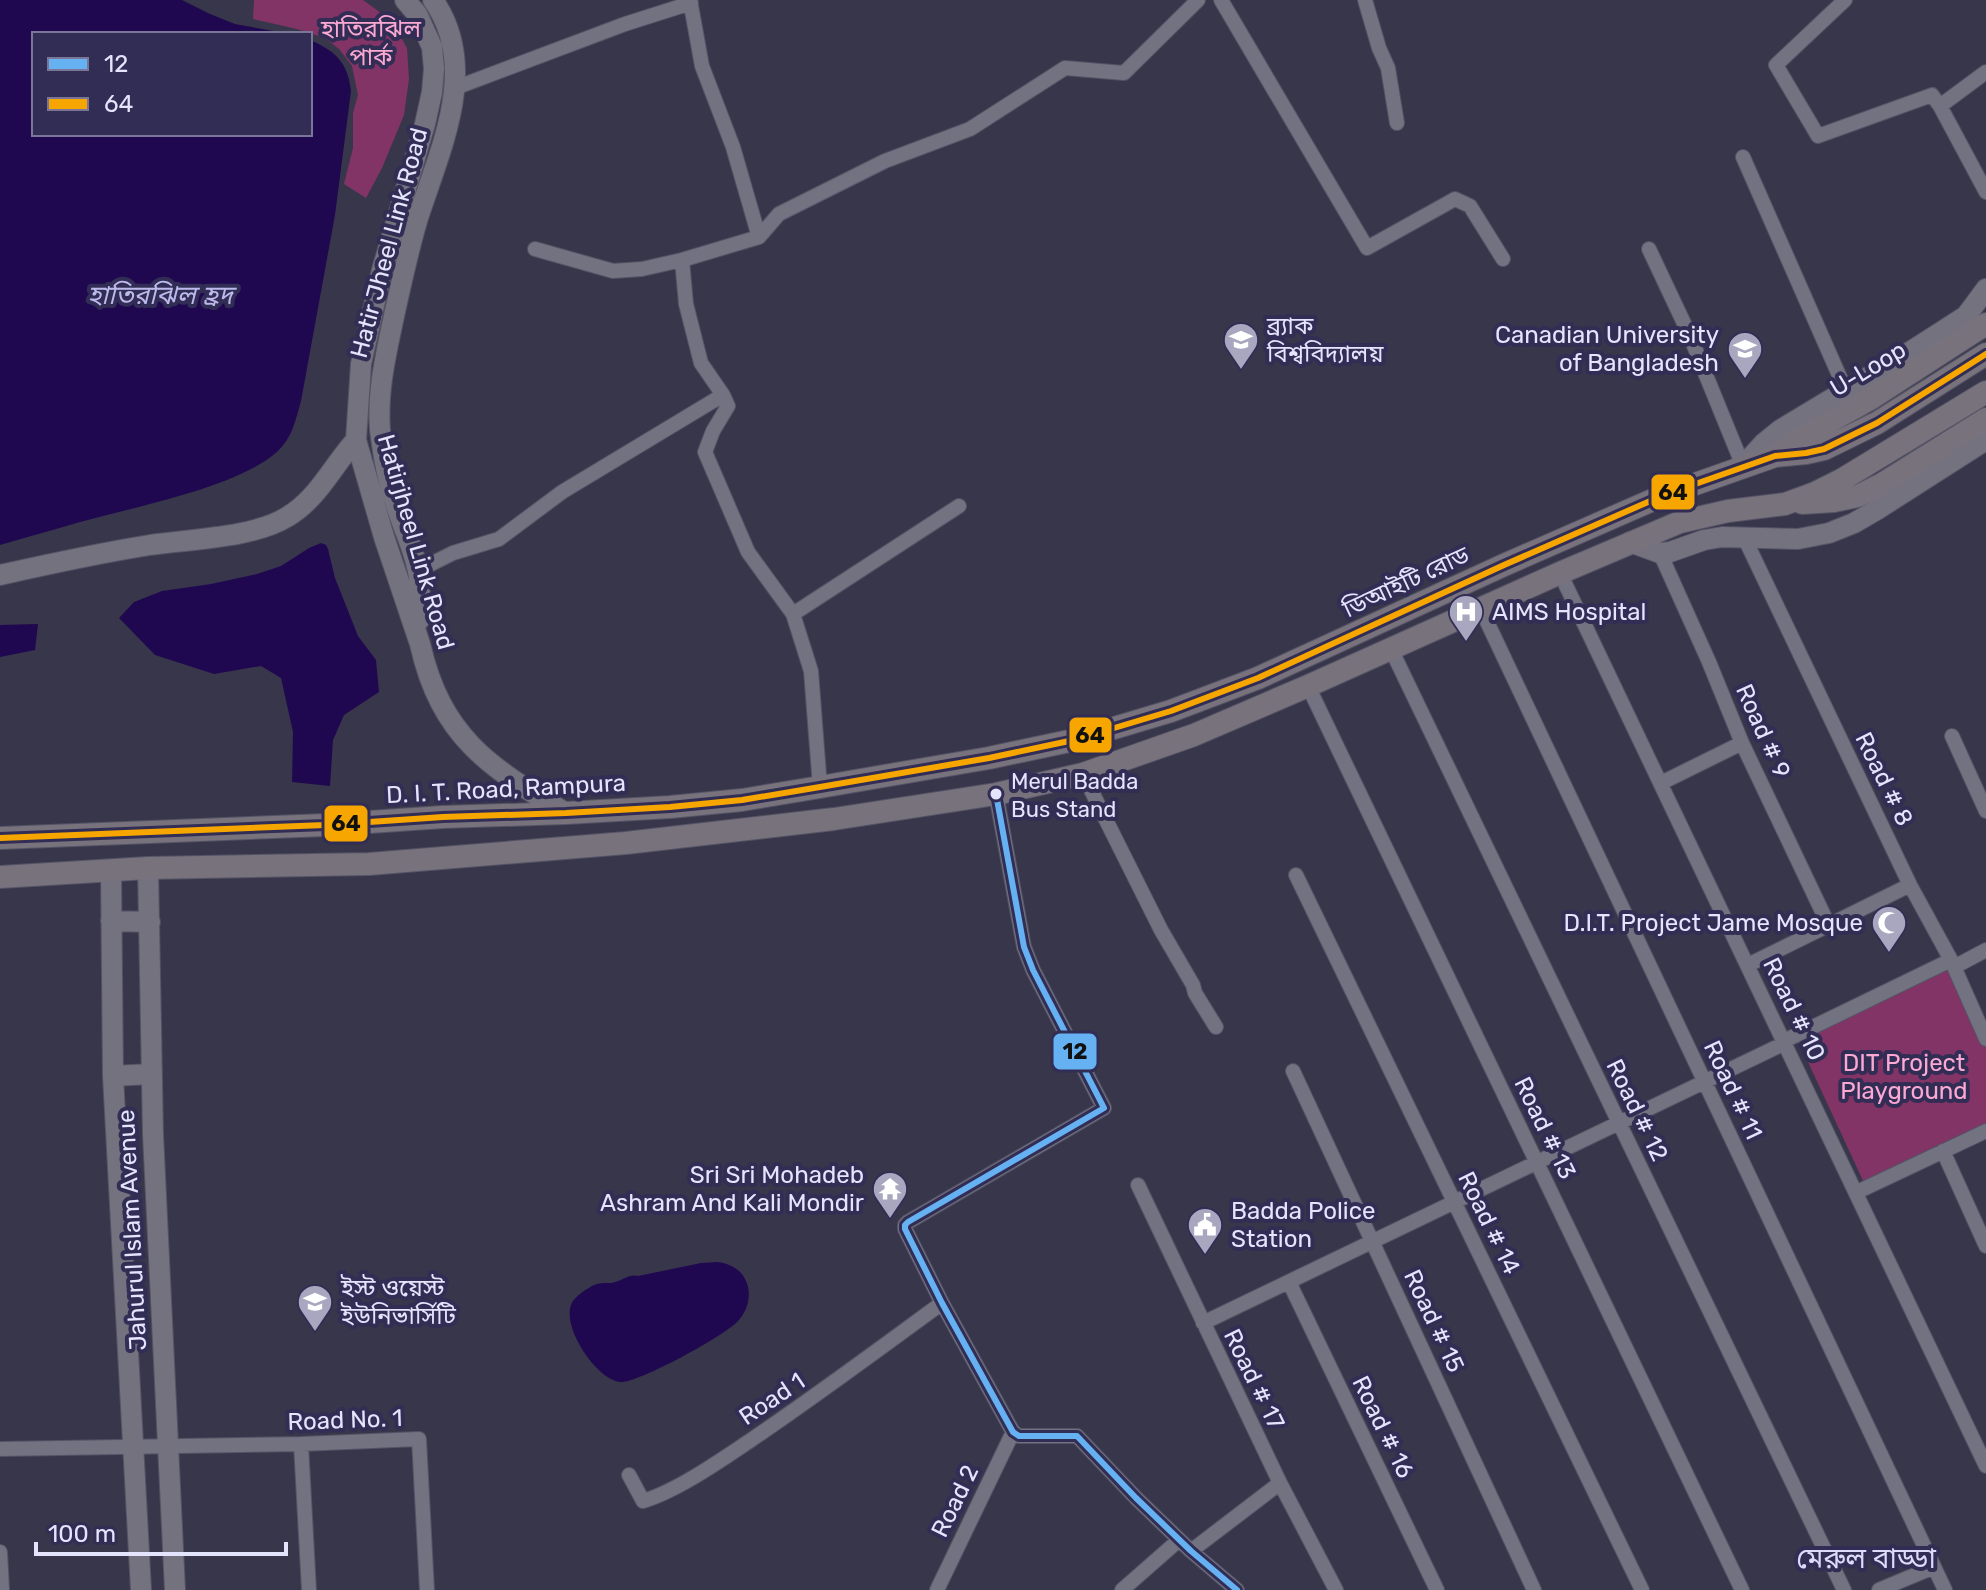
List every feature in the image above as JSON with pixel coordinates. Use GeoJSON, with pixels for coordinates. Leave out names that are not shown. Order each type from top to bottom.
{"type":"FeatureCollection","features":[{"type":"Feature","properties":{"kind":"main road","name":"U-Loop"},"geometry":{"type":"LineString","coordinates":[[1775,456],[1986,324]]}},
{"type":"Feature","properties":{"kind":"main road","name":"ডিআইটি রোড"},"geometry":{"type":"LineString","coordinates":[[820,787],[1074,740],[1195,703],[1258,678],[1664,495],[1775,456],[1824,449],[1847,439],[1986,354]]}},
{"type":"Feature","properties":{"kind":"main road"},"geometry":{"type":"LineString","coordinates":[[1785,504],[1843,479],[1986,392]]}},
{"type":"Feature","properties":{"kind":"main road"},"geometry":{"type":"LineString","coordinates":[[0,877],[148,868],[369,864],[626,843],[834,819],[996,794],[1083,774],[1170,744],[1308,686],[1680,522],[1702,516],[1858,496],[1986,419]]}},
{"type":"Feature","properties":{"kind":"main road","name":"D. I. T. Road, Rampura"},"geometry":{"type":"LineString","coordinates":[[0,838],[566,813],[699,804],[820,787]]}},
{"type":"Feature","properties":{"kind":"street","name":"Hatirjheel Link Road"},"geometry":{"type":"LineString","coordinates":[[405,0],[417,14],[432,47],[432,92],[386,255],[361,364],[356,440],[432,687],[443,709],[468,743],[499,771],[566,813]]}},
{"type":"Feature","properties":{"kind":"street","name":"Hatir Jheel Link Road"},"geometry":{"type":"LineString","coordinates":[[420,644],[417,571],[384,459],[380,391],[408,256],[445,136],[455,88],[453,44],[433,0]]}},
{"type":"Feature","properties":{"kind":"street"},"geometry":{"type":"LineString","coordinates":[[535,249],[613,271],[642,269],[682,260],[759,237],[779,214],[885,161],[970,129],[1065,68],[1124,73],[1198,0]]}},
{"type":"Feature","properties":{"kind":"street"},"geometry":{"type":"LineString","coordinates":[[1221,0],[1367,248],[1455,199],[1470,206],[1503,259]]}},
{"type":"Feature","properties":{"kind":"street"},"geometry":{"type":"LineString","coordinates":[[1365,0],[1388,68],[1397,123]]}},
{"type":"Feature","properties":{"kind":"street"},"geometry":{"type":"LineString","coordinates":[[1845,0],[1776,65],[1818,136],[1932,95],[1986,192]]}},
{"type":"Feature","properties":{"kind":"street"},"geometry":{"type":"LineString","coordinates":[[455,88],[691,2],[702,66],[733,147],[759,237]]}},
{"type":"Feature","properties":{"kind":"street"},"geometry":{"type":"LineString","coordinates":[[1940,106],[1986,72]]}},
{"type":"Feature","properties":{"kind":"street"},"geometry":{"type":"LineString","coordinates":[[1743,157],[1846,391]]}},
{"type":"Feature","properties":{"kind":"street"},"geometry":{"type":"LineString","coordinates":[[1649,249],[1690,336],[1743,466],[1780,430],[1966,316],[1986,289]]}},
{"type":"Feature","properties":{"kind":"street"},"geometry":{"type":"LineString","coordinates":[[682,260],[686,304],[701,363],[728,406],[705,452],[748,552],[793,614],[811,671],[820,787]]}},
{"type":"Feature","properties":{"kind":"street"},"geometry":{"type":"LineString","coordinates":[[417,571],[453,553],[499,539],[562,492],[723,395]]}},
{"type":"Feature","properties":{"kind":"street"},"geometry":{"type":"LineString","coordinates":[[6,574],[270,525],[289,516],[319,489],[356,440]]}},
{"type":"Feature","properties":{"kind":"street"},"geometry":{"type":"LineString","coordinates":[[1630,542],[1660,553],[1722,537],[1798,539],[1829,533],[1878,509],[1986,440]]}},
{"type":"Feature","properties":{"kind":"street"},"geometry":{"type":"LineString","coordinates":[[793,614],[959,506]]}},
{"type":"Feature","properties":{"kind":"street","name":"Road # 8"},"geometry":{"type":"LineString","coordinates":[[1744,537],[1986,1039]]}},
{"type":"Feature","properties":{"kind":"street","name":"Road # 9"},"geometry":{"type":"LineString","coordinates":[[1660,553],[1742,743],[1829,926]]}},
{"type":"Feature","properties":{"kind":"street","name":"Road # 10"},"geometry":{"type":"LineString","coordinates":[[1560,573],[1986,1466]]}},
{"type":"Feature","properties":{"kind":"street","name":"Road # 11"},"geometry":{"type":"LineString","coordinates":[[1481,609],[1945,1590]]}},
{"type":"Feature","properties":{"kind":"street","name":"Road # 12"},"geometry":{"type":"LineString","coordinates":[[1391,649],[1844,1590]]}},
{"type":"Feature","properties":{"kind":"street","name":"Road # 13"},"geometry":{"type":"LineString","coordinates":[[1308,686],[1742,1590]]}},
{"type":"Feature","properties":{"kind":"street"},"geometry":{"type":"LineString","coordinates":[[1952,736],[1986,811]]}},
{"type":"Feature","properties":{"kind":"street"},"geometry":{"type":"LineString","coordinates":[[1661,783],[1742,743]]}},
{"type":"Feature","properties":{"kind":"street"},"geometry":{"type":"LineString","coordinates":[[1083,774],[1161,930],[1216,1027]]}},
{"type":"Feature","properties":{"kind":"street"},"geometry":{"type":"LineString","coordinates":[[996,794],[1024,947],[1104,1108],[905,1225],[942,1303],[1013,1432],[1019,1436],[1077,1436],[1179,1540],[1237,1590]]}},
{"type":"Feature","properties":{"kind":"street","name":"Jahurul Islam Avenue"},"geometry":{"type":"LineString","coordinates":[[148,868],[153,1134],[175,1590]]}},
{"type":"Feature","properties":{"kind":"street","name":"Jahurul Islam Avenue"},"geometry":{"type":"LineString","coordinates":[[111,870],[113,1076],[141,1590]]}},
{"type":"Feature","properties":{"kind":"street","name":"Road # 14"},"geometry":{"type":"LineString","coordinates":[[1296,875],[1642,1590]]}},
{"type":"Feature","properties":{"kind":"street"},"geometry":{"type":"LineString","coordinates":[[1748,965],[1910,885]]}},
{"type":"Feature","properties":{"kind":"street"},"geometry":{"type":"LineString","coordinates":[[111,921],[150,922]]}},
{"type":"Feature","properties":{"kind":"street"},"geometry":{"type":"LineString","coordinates":[[1203,1323],[1785,1042],[1986,950]]}},
{"type":"Feature","properties":{"kind":"street","name":"Road # 15"},"geometry":{"type":"LineString","coordinates":[[1293,1071],[1534,1590]]}},
{"type":"Feature","properties":{"kind":"street"},"geometry":{"type":"LineString","coordinates":[[113,1076],[151,1074]]}},
{"type":"Feature","properties":{"kind":"street"},"geometry":{"type":"LineString","coordinates":[[1857,1192],[1986,1131]]}},
{"type":"Feature","properties":{"kind":"street"},"geometry":{"type":"LineString","coordinates":[[116,1137],[153,1134]]}},
{"type":"Feature","properties":{"kind":"street"},"geometry":{"type":"LineString","coordinates":[[1943,1151],[1986,1246]]}},
{"type":"Feature","properties":{"kind":"street","name":"Road # 17"},"geometry":{"type":"LineString","coordinates":[[1138,1185],[1280,1483],[1336,1590]]}},
{"type":"Feature","properties":{"kind":"street","name":"Road # 16"},"geometry":{"type":"LineString","coordinates":[[1289,1282],[1437,1590]]}},
{"type":"Feature","properties":{"kind":"street","name":"Road 1"},"geometry":{"type":"LineString","coordinates":[[629,1475],[643,1501],[669,1490],[813,1398],[942,1303]]}},
{"type":"Feature","properties":{"kind":"street"},"geometry":{"type":"LineString","coordinates":[[127,1329],[163,1326]]}},
{"type":"Feature","properties":{"kind":"street","name":"Road 2"},"geometry":{"type":"LineString","coordinates":[[937,1590],[1013,1432]]}},
{"type":"Feature","properties":{"kind":"street","name":"Road No. 1"},"geometry":{"type":"LineString","coordinates":[[0,1449],[419,1439],[427,1590]]}},
{"type":"Feature","properties":{"kind":"street"},"geometry":{"type":"LineString","coordinates":[[301,1444],[309,1590]]}},
{"type":"Feature","properties":{"kind":"street"},"geometry":{"type":"LineString","coordinates":[[1191,1551],[1280,1483]]}},
{"type":"Feature","properties":{"kind":"street"},"geometry":{"type":"LineString","coordinates":[[1122,1590],[1179,1540]]}},
{"type":"Feature","properties":{"kind":"street"},"geometry":{"type":"LineString","coordinates":[[0,1552],[2,1590]]}},
{"type":"Feature","properties":{"kind":"street"},"geometry":{"type":"LineString","coordinates":[[1879,1590],[1934,1567]]}},
{"type":"Feature","properties":{"kind":"green space","name":"হাতিরঝিল পার্ক"},"geometry":{"type":"Polygon","coordinates":[[[254,0],[363,0],[392,21],[407,48],[409,79],[404,115],[366,198],[344,184],[353,148],[353,113],[358,95],[352,66],[339,49],[325,38],[312,32],[253,19],[254,0]]]}},
{"type":"Feature","properties":{"kind":"green space","name":"DIT Project Playground"},"geometry":{"type":"Polygon","coordinates":[[[1954,963],[1986,1032],[1986,1129],[1865,1185],[1796,1036],[1954,963]]]}},
{"type":"Feature","properties":{"kind":"water","name":"হাতিরঝিল হ্রদ"},"geometry":{"type":"Polygon","coordinates":[[[0,0],[182,0],[235,24],[279,32],[32,32],[32,136],[312,136],[312,41],[327,49],[344,65],[351,91],[335,215],[301,401],[287,440],[263,462],[221,482],[0,545],[0,0]]]}},
{"type":"Feature","properties":{"kind":"water"},"geometry":{"type":"Polygon","coordinates":[[[321,543],[328,549],[335,578],[358,636],[376,660],[379,692],[344,715],[333,740],[330,786],[292,782],[293,732],[281,678],[261,666],[214,674],[155,655],[119,618],[134,602],[162,591],[257,574],[281,566],[321,543]]]}},
{"type":"Feature","properties":{"kind":"water"},"geometry":{"type":"Polygon","coordinates":[[[38,624],[35,650],[0,657],[0,625],[38,624]]]}},
{"type":"Feature","properties":{"kind":"water"},"geometry":{"type":"Polygon","coordinates":[[[718,1262],[741,1273],[748,1286],[749,1297],[741,1317],[717,1337],[662,1367],[620,1382],[600,1372],[582,1349],[575,1336],[570,1311],[573,1301],[587,1289],[632,1276],[718,1262]]]}},
{"type":"Feature","properties":{"kind":"transit line","name":"64"},"geometry":{"type":"LineString","coordinates":[[0,838],[670,807],[742,800],[989,758],[1074,740],[1171,711],[1258,678],[1664,495],[1775,456],[1824,449],[1877,423],[1986,354]]}},
{"type":"Feature","properties":{"kind":"transit line","name":"12"},"geometry":{"type":"LineString","coordinates":[[996,794],[1024,947],[1104,1108],[908,1222],[905,1229],[1013,1432],[1019,1436],[1077,1436],[1191,1551],[1237,1590]]}},
{"type":"Feature","properties":{"kind":"place","name":"ব্র্যাক বিশ্ববিদ্যালয়"},"geometry":{"type":"Point","coordinates":[1241,371]}},
{"type":"Feature","properties":{"kind":"place","name":"Canadian University of Bangladesh"},"geometry":{"type":"Point","coordinates":[1745,380]}},
{"type":"Feature","properties":{"kind":"place","name":"AIMS Hospital"},"geometry":{"type":"Point","coordinates":[1466,643]}},
{"type":"Feature","properties":{"kind":"place","name":"Merul Badda Bus Stand"},"geometry":{"type":"Point","coordinates":[996,794]}},
{"type":"Feature","properties":{"kind":"place","name":"D.I.T. Project Jame Mosque"},"geometry":{"type":"Point","coordinates":[1889,954]}},
{"type":"Feature","properties":{"kind":"place","name":"Sri Sri Mohadeb Ashram And Kali Mondir"},"geometry":{"type":"Point","coordinates":[890,1220]}},
{"type":"Feature","properties":{"kind":"place","name":"Badda Police Station"},"geometry":{"type":"Point","coordinates":[1205,1256]}},
{"type":"Feature","properties":{"kind":"place","name":"ইস্ট ওয়েস্ট ইউনিভার্সিটি"},"geometry":{"type":"Point","coordinates":[315,1333]}},
{"type":"Feature","properties":{"kind":"district","name":"মেরুল বাড্ডা"},"geometry":{"type":"Point","coordinates":[1866,1558]}}]}
